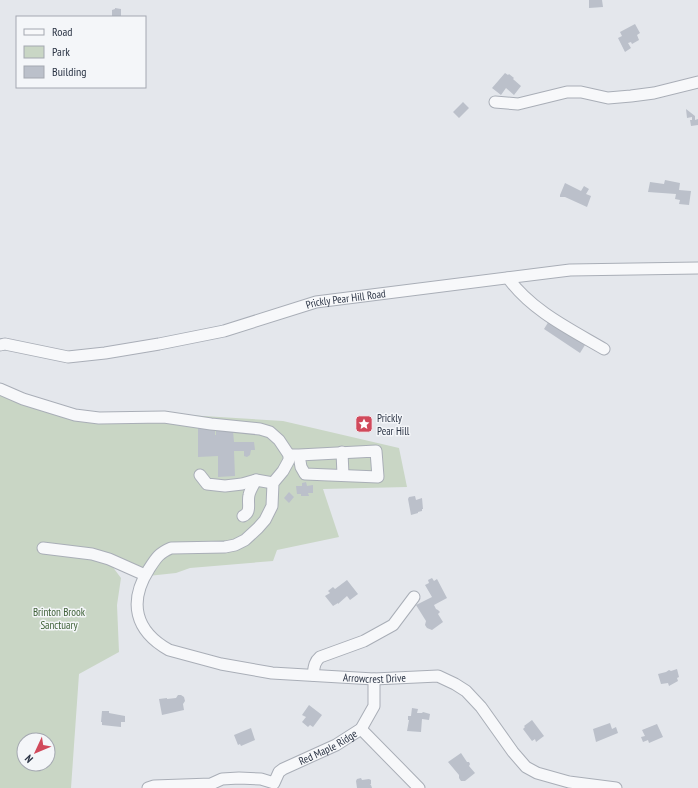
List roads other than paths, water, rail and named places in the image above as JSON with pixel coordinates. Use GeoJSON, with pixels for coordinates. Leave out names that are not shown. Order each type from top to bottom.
{"type":"FeatureCollection","features":[{"type":"Feature","properties":{"kind":"street"},"geometry":{"type":"LineString","coordinates":[[495,102],[518,104],[567,92],[581,92],[608,98],[631,96],[654,93],[698,82]]}},
{"type":"Feature","properties":{"kind":"street","name":"Prickly Pear Hill Road"},"geometry":{"type":"LineString","coordinates":[[0,344],[68,357],[105,353],[224,331],[316,302],[570,270],[698,268]]}},
{"type":"Feature","properties":{"kind":"street"},"geometry":{"type":"LineString","coordinates":[[508,278],[517,290],[530,302],[555,320],[604,349]]}},
{"type":"Feature","properties":{"kind":"street"},"geometry":{"type":"LineString","coordinates":[[0,389],[23,399],[75,415],[99,418],[164,417],[260,429],[270,432],[279,440],[294,455],[305,474],[378,477],[376,451],[294,455],[289,460],[283,471],[272,483],[256,480],[242,484],[225,486],[207,484],[200,475]]}},
{"type":"Feature","properties":{"kind":"street"},"geometry":{"type":"LineString","coordinates":[[342,452],[343,476]]}},
{"type":"Feature","properties":{"kind":"street"},"geometry":{"type":"LineString","coordinates":[[243,516],[248,511],[248,497],[256,480]]}},
{"type":"Feature","properties":{"kind":"street","name":"Arrowcrest Drive"},"geometry":{"type":"LineString","coordinates":[[272,483],[272,506],[269,514],[258,528],[245,540],[235,545],[225,547],[171,548],[160,554],[145,575],[137,599],[140,620],[153,640],[170,650],[221,664],[272,673],[374,679],[438,676],[466,691],[481,707],[513,752],[526,766],[537,773],[569,782],[616,788]]}},
{"type":"Feature","properties":{"kind":"street"},"geometry":{"type":"LineString","coordinates":[[43,548],[92,554],[109,559],[145,575]]}},
{"type":"Feature","properties":{"kind":"street"},"geometry":{"type":"LineString","coordinates":[[313,675],[316,660],[320,657],[364,641],[394,624],[414,597]]}},
{"type":"Feature","properties":{"kind":"street","name":"Red Maple Ridge"},"geometry":{"type":"LineString","coordinates":[[243,778],[261,778],[274,783],[279,772],[283,769],[336,745],[361,730],[374,706],[374,679]]}},
{"type":"Feature","properties":{"kind":"street"},"geometry":{"type":"LineString","coordinates":[[361,730],[418,788]]}},
{"type":"Feature","properties":{"kind":"street"},"geometry":{"type":"LineString","coordinates":[[148,788],[154,786],[214,786],[222,780],[243,778]]}},
{"type":"Feature","properties":{"kind":"street"},"geometry":{"type":"LineString","coordinates":[[231,788],[243,778]]}},
{"type":"Feature","properties":{"kind":"place","name":"Prickly Pear Hill"},"geometry":{"type":"Point","coordinates":[364,424]}},
{"type":"Feature","properties":{"kind":"park label","name":"Brinton Brook Sanctuary"},"geometry":{"type":"Point","coordinates":[59,618]}}]}
